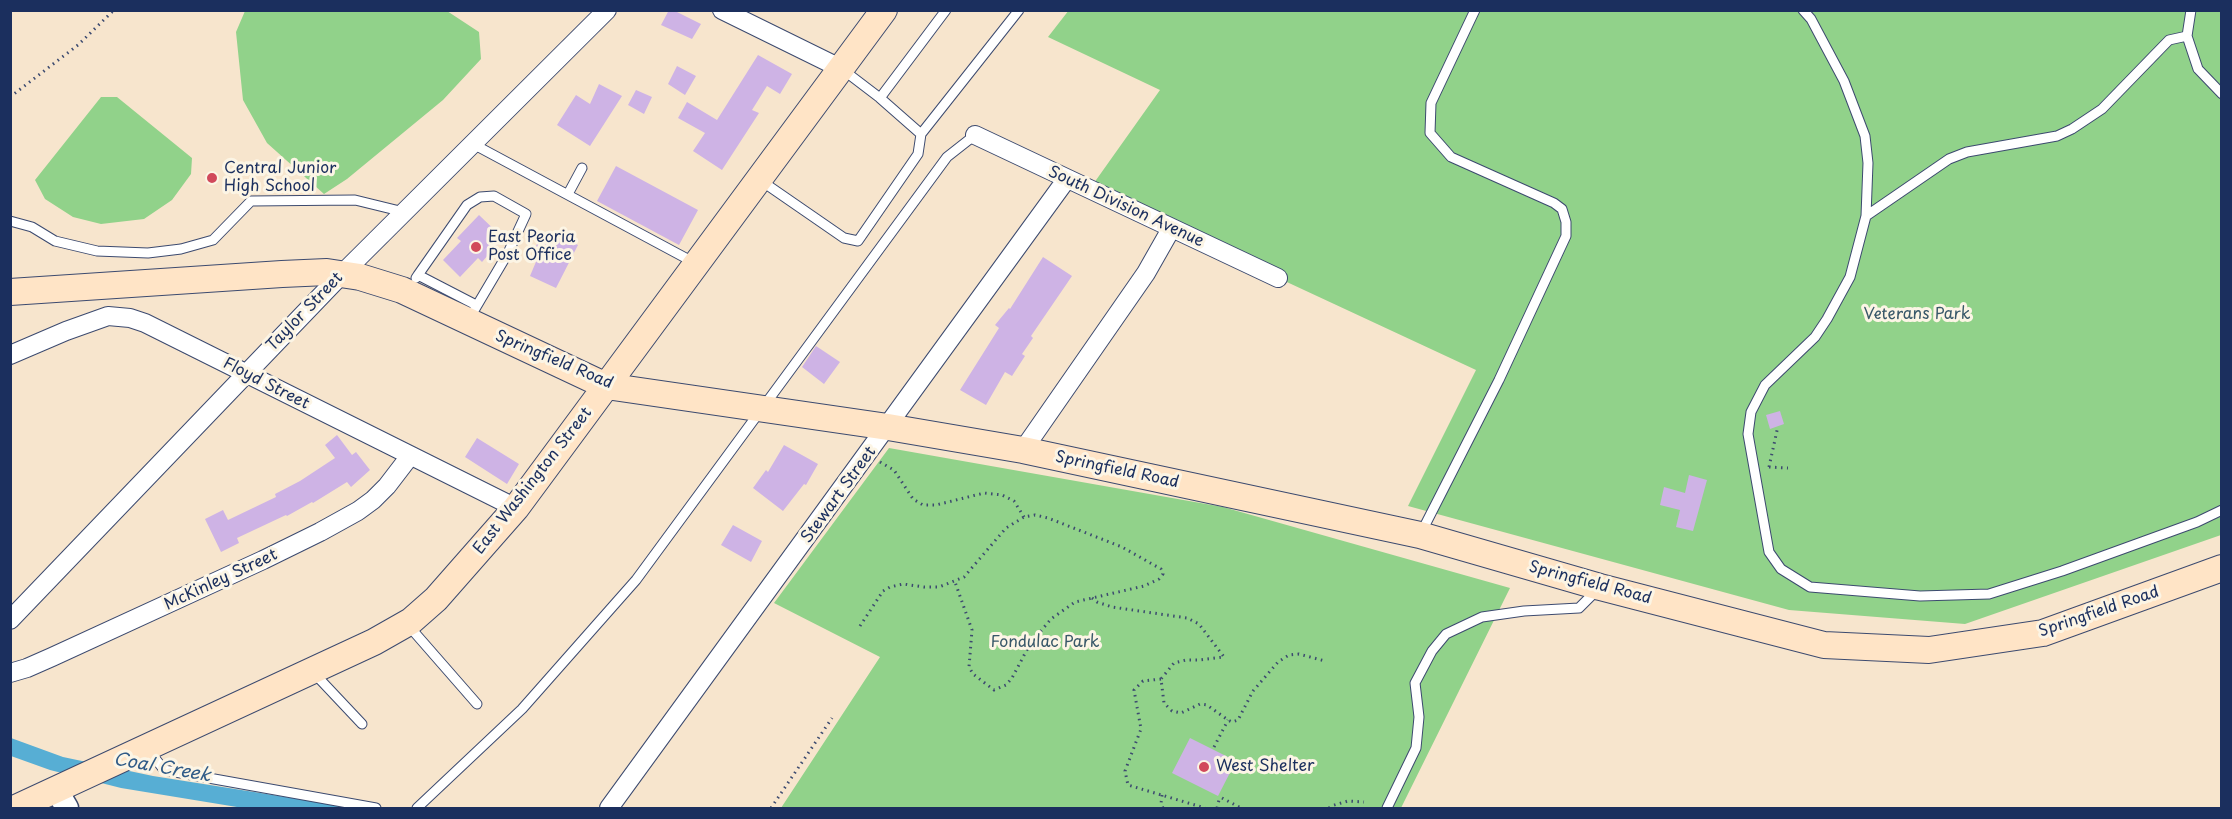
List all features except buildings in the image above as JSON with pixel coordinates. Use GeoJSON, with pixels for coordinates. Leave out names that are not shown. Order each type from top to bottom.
{"type":"FeatureCollection","features":[{"type":"Feature","properties":{"kind":"main road","name":"East Washington Street"},"geometry":{"type":"LineString","coordinates":[[16,808],[61,799],[80,778],[374,642],[406,623],[436,599],[516,508],[698,265],[884,10]]}},
{"type":"Feature","properties":{"kind":"main road","name":"Springfield Road"},"geometry":{"type":"LineString","coordinates":[[10,292],[282,274],[342,274],[373,280],[412,283],[606,386],[888,427],[1023,450],[1420,535],[1600,586],[1824,645],[1929,650],[2043,633],[2222,568]]}},
{"type":"Feature","properties":{"kind":"street","name":"Taylor Street"},"geometry":{"type":"LineString","coordinates":[[10,620],[342,274],[607,10]]}},
{"type":"Feature","properties":{"kind":"street"},"geometry":{"type":"LineString","coordinates":[[722,10],[842,69]]}},
{"type":"Feature","properties":{"kind":"street","name":"South Division Avenue"},"geometry":{"type":"LineString","coordinates":[[975,135],[1066,180],[1278,278]]}},
{"type":"Feature","properties":{"kind":"street","name":"Stewart Street"},"geometry":{"type":"LineString","coordinates":[[609,808],[1066,180]]}},
{"type":"Feature","properties":{"kind":"street"},"geometry":{"type":"LineString","coordinates":[[1023,450],[1146,273],[1171,229]]}},
{"type":"Feature","properties":{"kind":"street","name":"Floyd Street"},"geometry":{"type":"LineString","coordinates":[[10,355],[108,316],[120,316],[145,323],[516,508]]}},
{"type":"Feature","properties":{"kind":"street","name":"McKinley Street"},"geometry":{"type":"LineString","coordinates":[[10,673],[63,652],[263,561],[320,532],[373,500],[410,456]]}},
{"type":"Feature","properties":{"kind":"lane"},"geometry":{"type":"LineString","coordinates":[[880,98],[946,10]]}},
{"type":"Feature","properties":{"kind":"lane"},"geometry":{"type":"LineString","coordinates":[[760,180],[844,238],[858,241],[918,154],[921,134],[1019,10]]}},
{"type":"Feature","properties":{"kind":"lane"},"geometry":{"type":"LineString","coordinates":[[1420,535],[1498,380],[1566,236],[1566,222],[1562,209],[1554,203],[1450,158],[1430,133],[1431,103],[1475,10]]}},
{"type":"Feature","properties":{"kind":"lane"},"geometry":{"type":"LineString","coordinates":[[1803,10],[1811,19],[1844,81],[1865,136],[1868,163],[1866,216],[1850,277],[1827,319],[1815,337],[1766,385],[1758,395],[1751,411],[1748,434],[1768,552],[1781,569],[1810,586],[1920,596],[1989,594],[2073,567],[2197,522],[2222,510]]}},
{"type":"Feature","properties":{"kind":"lane"},"geometry":{"type":"LineString","coordinates":[[2191,10],[2187,36],[2198,69],[2222,94]]}},
{"type":"Feature","properties":{"kind":"lane"},"geometry":{"type":"LineString","coordinates":[[1866,216],[1949,159],[1967,152],[2057,136],[2079,125],[2102,109],[2169,40],[2187,36]]}},
{"type":"Feature","properties":{"kind":"lane"},"geometry":{"type":"LineString","coordinates":[[842,69],[921,134]]}},
{"type":"Feature","properties":{"kind":"lane"},"geometry":{"type":"LineString","coordinates":[[417,808],[522,709],[636,580],[947,157],[975,135]]}},
{"type":"Feature","properties":{"kind":"lane"},"geometry":{"type":"LineString","coordinates":[[473,144],[698,265]]}},
{"type":"Feature","properties":{"kind":"lane"},"geometry":{"type":"LineString","coordinates":[[568,194],[582,168]]}},
{"type":"Feature","properties":{"kind":"lane"},"geometry":{"type":"LineString","coordinates":[[412,283],[467,205],[480,197],[494,196],[526,214],[508,253],[472,313]]}},
{"type":"Feature","properties":{"kind":"lane"},"geometry":{"type":"LineString","coordinates":[[10,221],[32,227],[55,241],[97,251],[148,253],[181,249],[213,240],[251,201],[355,200],[404,212]]}},
{"type":"Feature","properties":{"kind":"lane"},"geometry":{"type":"LineString","coordinates":[[1387,808],[1416,748],[1419,717],[1416,682],[1432,651],[1446,634],[1482,617],[1524,610],[1579,608],[1600,586]]}},
{"type":"Feature","properties":{"kind":"lane"},"geometry":{"type":"LineString","coordinates":[[406,623],[477,704]]}},
{"type":"Feature","properties":{"kind":"lane"},"geometry":{"type":"LineString","coordinates":[[312,670],[362,724]]}},
{"type":"Feature","properties":{"kind":"lane"},"geometry":{"type":"LineString","coordinates":[[146,747],[164,770],[376,808]]}},
{"type":"Feature","properties":{"kind":"path"},"geometry":{"type":"LineString","coordinates":[[10,97],[78,45],[114,10]]}},
{"type":"Feature","properties":{"kind":"path"},"geometry":{"type":"LineString","coordinates":[[1769,467],[1778,426]]}},
{"type":"Feature","properties":{"kind":"path"},"geometry":{"type":"LineString","coordinates":[[876,459],[894,470],[913,499],[923,505],[936,506],[984,494],[1002,495],[1014,501],[1024,517]]}},
{"type":"Feature","properties":{"kind":"path"},"geometry":{"type":"LineString","coordinates":[[1753,471],[1769,467],[1788,468]]}},
{"type":"Feature","properties":{"kind":"path"},"geometry":{"type":"LineString","coordinates":[[860,626],[883,591],[903,584],[939,587],[955,582],[964,577],[1006,528],[1024,517],[1035,515],[1122,547],[1161,569],[1163,574],[1159,579],[1144,586],[1075,602],[1051,620],[1030,644],[1012,678],[1006,685],[994,690],[973,674],[969,667],[972,630],[955,582]]}},
{"type":"Feature","properties":{"kind":"path"},"geometry":{"type":"LineString","coordinates":[[1092,598],[1112,607],[1187,618],[1199,624],[1224,657],[1174,663],[1161,679],[1143,681],[1134,690],[1142,729],[1125,771],[1128,785],[1205,808]]}},
{"type":"Feature","properties":{"kind":"path"},"geometry":{"type":"LineString","coordinates":[[1161,679],[1164,703],[1172,711],[1181,713],[1200,704],[1208,705],[1232,722],[1238,720],[1253,691],[1278,662],[1299,654],[1325,661]]}},
{"type":"Feature","properties":{"kind":"path"},"geometry":{"type":"LineString","coordinates":[[771,808],[832,718]]}},
{"type":"Feature","properties":{"kind":"path"},"geometry":{"type":"LineString","coordinates":[[1214,747],[1228,720]]}},
{"type":"Feature","properties":{"kind":"path"},"geometry":{"type":"LineString","coordinates":[[1162,795],[1163,808]]}},
{"type":"Feature","properties":{"kind":"path"},"geometry":{"type":"LineString","coordinates":[[1217,808],[1221,799],[1241,808]]}},
{"type":"Feature","properties":{"kind":"path"},"geometry":{"type":"LineString","coordinates":[[1329,808],[1348,801],[1364,802]]}},
{"type":"Feature","properties":{"kind":"green space","name":"Veterans Park"},"geometry":{"type":"Polygon","coordinates":[[[1069,10],[2221,11],[2221,535],[1965,624],[1789,610],[1408,506],[1476,370],[1089,190],[1160,90],[1048,37],[1069,10]]]}},
{"type":"Feature","properties":{"kind":"green space"},"geometry":{"type":"Polygon","coordinates":[[[245,11],[447,11],[479,32],[481,59],[443,100],[347,179],[324,194],[267,143],[243,100],[236,32],[245,11]]]}},
{"type":"Feature","properties":{"kind":"green space"},"geometry":{"type":"Polygon","coordinates":[[[101,97],[117,97],[192,158],[191,174],[172,200],[144,219],[101,224],[73,217],[45,199],[35,180],[101,97]]]}},
{"type":"Feature","properties":{"kind":"green space","name":"Fondulac Park"},"geometry":{"type":"Polygon","coordinates":[[[889,448],[1223,507],[1510,588],[1401,808],[781,808],[880,657],[774,603],[889,448]]]}},
{"type":"Feature","properties":{"kind":"water"},"geometry":{"type":"Polygon","coordinates":[[[11,738],[63,757],[153,776],[355,808],[243,808],[121,788],[50,770],[11,756],[11,738]]]}},
{"type":"Feature","properties":{"kind":"place","name":"Central Junior High School"},"geometry":{"type":"Point","coordinates":[212,178]}},
{"type":"Feature","properties":{"kind":"place","name":"East Peoria Post Office"},"geometry":{"type":"Point","coordinates":[476,247]}},
{"type":"Feature","properties":{"kind":"place","name":"West Shelter"},"geometry":{"type":"Point","coordinates":[1204,767]}},
{"type":"Feature","properties":{"kind":"water label","name":"Coal Creek"},"geometry":{"type":"Point","coordinates":[162,768]}}]}
